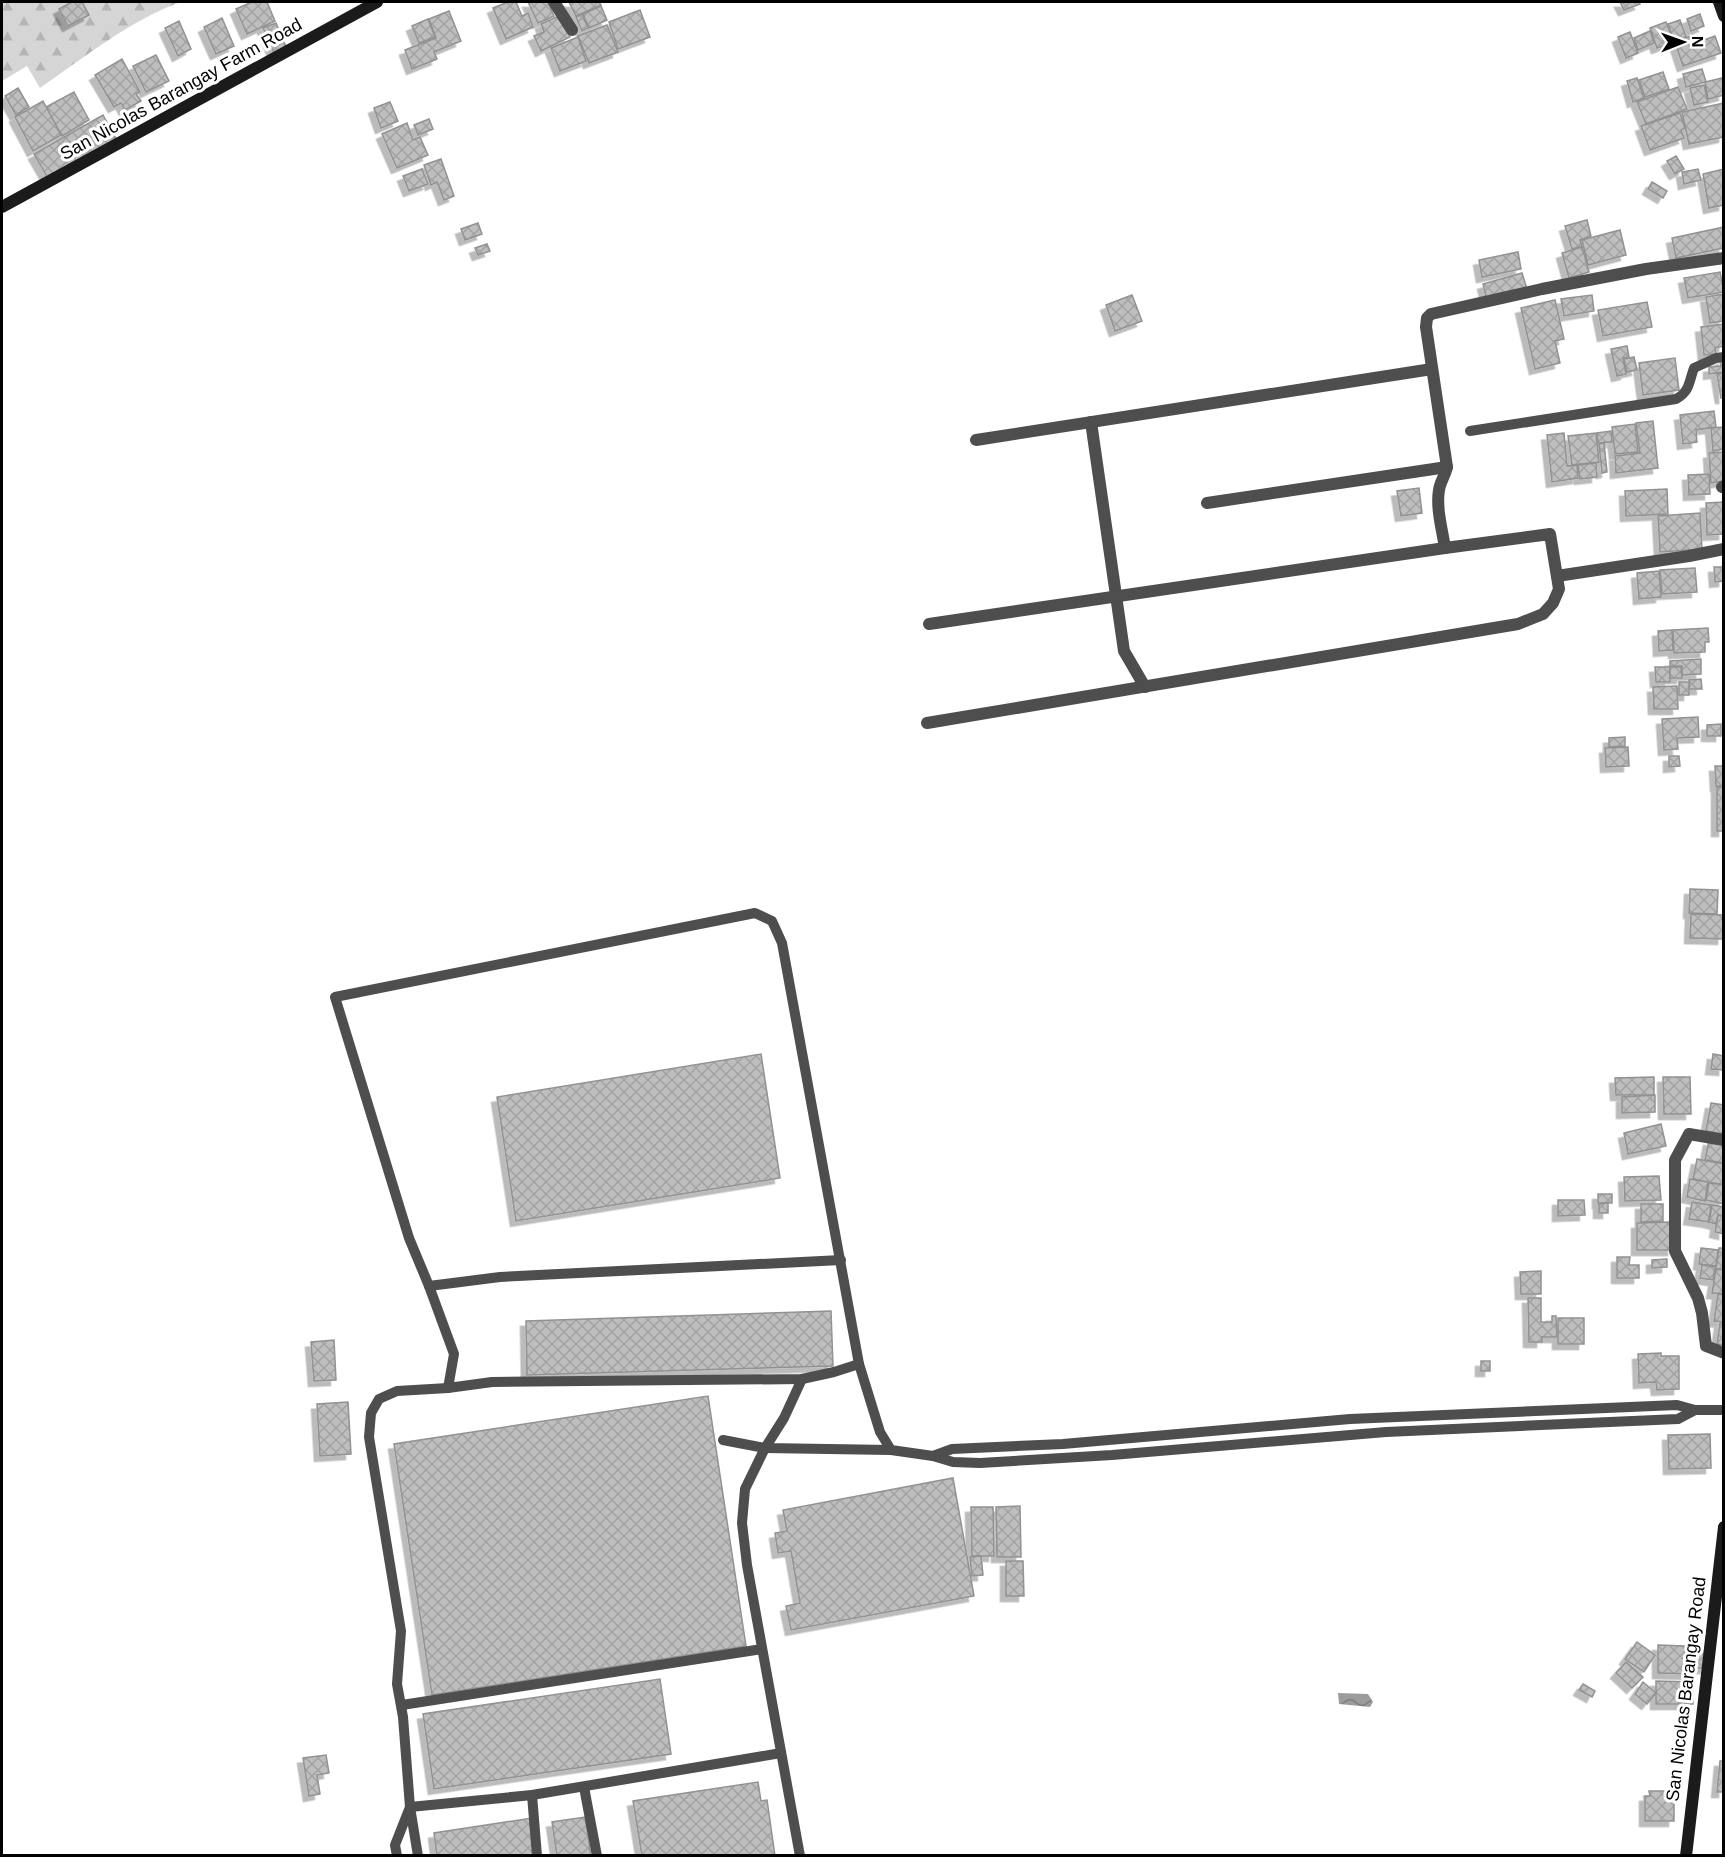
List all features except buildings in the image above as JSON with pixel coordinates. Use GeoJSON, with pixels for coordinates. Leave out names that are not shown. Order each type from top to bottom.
{"type":"FeatureCollection","features":[{"type":"Feature","properties":{"kind":"street","name":"San Nicolas Barangay Farm Road"},"geometry":{"type":"LineString","coordinates":[[2,207],[377,2]]}},
{"type":"Feature","properties":{"kind":"street"},"geometry":{"type":"LineString","coordinates":[[554,2],[572,30]]}},
{"type":"Feature","properties":{"kind":"street"},"geometry":{"type":"LineString","coordinates":[[1719,2],[1724,16]]}},
{"type":"Feature","properties":{"kind":"street"},"geometry":{"type":"LineString","coordinates":[[1445,548],[1438,499],[1447,467],[1426,318],[1431,314],[1600,278],[1724,258]]}},
{"type":"Feature","properties":{"kind":"street"},"geometry":{"type":"LineString","coordinates":[[976,440],[1432,369]]}},
{"type":"Feature","properties":{"kind":"street"},"geometry":{"type":"LineString","coordinates":[[1091,422],[1124,651],[1145,687]]}},
{"type":"Feature","properties":{"kind":"street"},"geometry":{"type":"LineString","coordinates":[[1207,503],[1447,467]]}},
{"type":"Feature","properties":{"kind":"street"},"geometry":{"type":"LineString","coordinates":[[927,723],[1518,624],[1542,614],[1553,603],[1559,589],[1550,534],[929,624]]}},
{"type":"Feature","properties":{"kind":"street"},"geometry":{"type":"LineString","coordinates":[[1557,576],[1724,549]]}},
{"type":"Feature","properties":{"kind":"street"},"geometry":{"type":"LineString","coordinates":[[1724,1140],[1689,1134],[1675,1160],[1675,1251],[1698,1298],[1706,1346],[1724,1353]]}},
{"type":"Feature","properties":{"kind":"street","name":"San Nicolas Barangay Road"},"geometry":{"type":"LineString","coordinates":[[1686,1856],[1724,1527]]}},
{"type":"Feature","properties":{"kind":"lane"},"geometry":{"type":"LineString","coordinates":[[1470,431],[1676,399],[1689,389],[1694,368],[1716,358],[1724,357]]}},
{"type":"Feature","properties":{"kind":"lane"},"geometry":{"type":"LineString","coordinates":[[448,1388],[454,1354],[409,1238],[335,998],[755,913],[772,921],[782,943],[859,1364],[880,1432],[891,1450]]}},
{"type":"Feature","properties":{"kind":"lane"},"geometry":{"type":"LineString","coordinates":[[429,1286],[500,1277],[841,1260]]}},
{"type":"Feature","properties":{"kind":"lane"},"geometry":{"type":"LineString","coordinates":[[418,1856],[410,1807],[402,1705],[398,1684],[400,1631],[369,1437],[371,1413],[379,1399],[397,1391],[448,1388],[492,1382],[802,1379],[859,1364]]}},
{"type":"Feature","properties":{"kind":"lane"},"geometry":{"type":"LineString","coordinates":[[800,1856],[762,1649],[742,1523],[745,1489],[765,1448],[784,1418],[802,1379]]}},
{"type":"Feature","properties":{"kind":"lane"},"geometry":{"type":"LineString","coordinates":[[933,1456],[952,1449],[1063,1444],[1350,1419],[1677,1405],[1695,1410],[1724,1410]]}},
{"type":"Feature","properties":{"kind":"lane"},"geometry":{"type":"LineString","coordinates":[[723,1440],[765,1448],[891,1450],[933,1456],[952,1462],[980,1463],[1112,1455],[1386,1432],[1678,1419],[1695,1410]]}},
{"type":"Feature","properties":{"kind":"lane"},"geometry":{"type":"LineString","coordinates":[[1385,1417],[1386,1432]]}},
{"type":"Feature","properties":{"kind":"lane"},"geometry":{"type":"LineString","coordinates":[[1350,1419],[1353,1436]]}},
{"type":"Feature","properties":{"kind":"lane"},"geometry":{"type":"LineString","coordinates":[[402,1705],[762,1649]]}},
{"type":"Feature","properties":{"kind":"lane"},"geometry":{"type":"LineString","coordinates":[[410,1807],[532,1795],[781,1753]]}},
{"type":"Feature","properties":{"kind":"lane"},"geometry":{"type":"LineString","coordinates":[[584,1786],[597,1856]]}},
{"type":"Feature","properties":{"kind":"lane"},"geometry":{"type":"LineString","coordinates":[[532,1795],[537,1856]]}},
{"type":"Feature","properties":{"kind":"lane"},"geometry":{"type":"LineString","coordinates":[[397,1856],[395,1845],[410,1807]]}},
{"type":"Feature","properties":{"kind":"green space"},"geometry":{"type":"Polygon","coordinates":[[[2,2],[181,2],[126,29],[40,88],[27,66],[2,81],[2,2]]]}},
{"type":"Feature","properties":{"kind":"water"},"geometry":{"type":"Polygon","coordinates":[[[1338,1693],[1368,1694],[1373,1702],[1370,1707],[1339,1704],[1338,1693]]]}}]}
